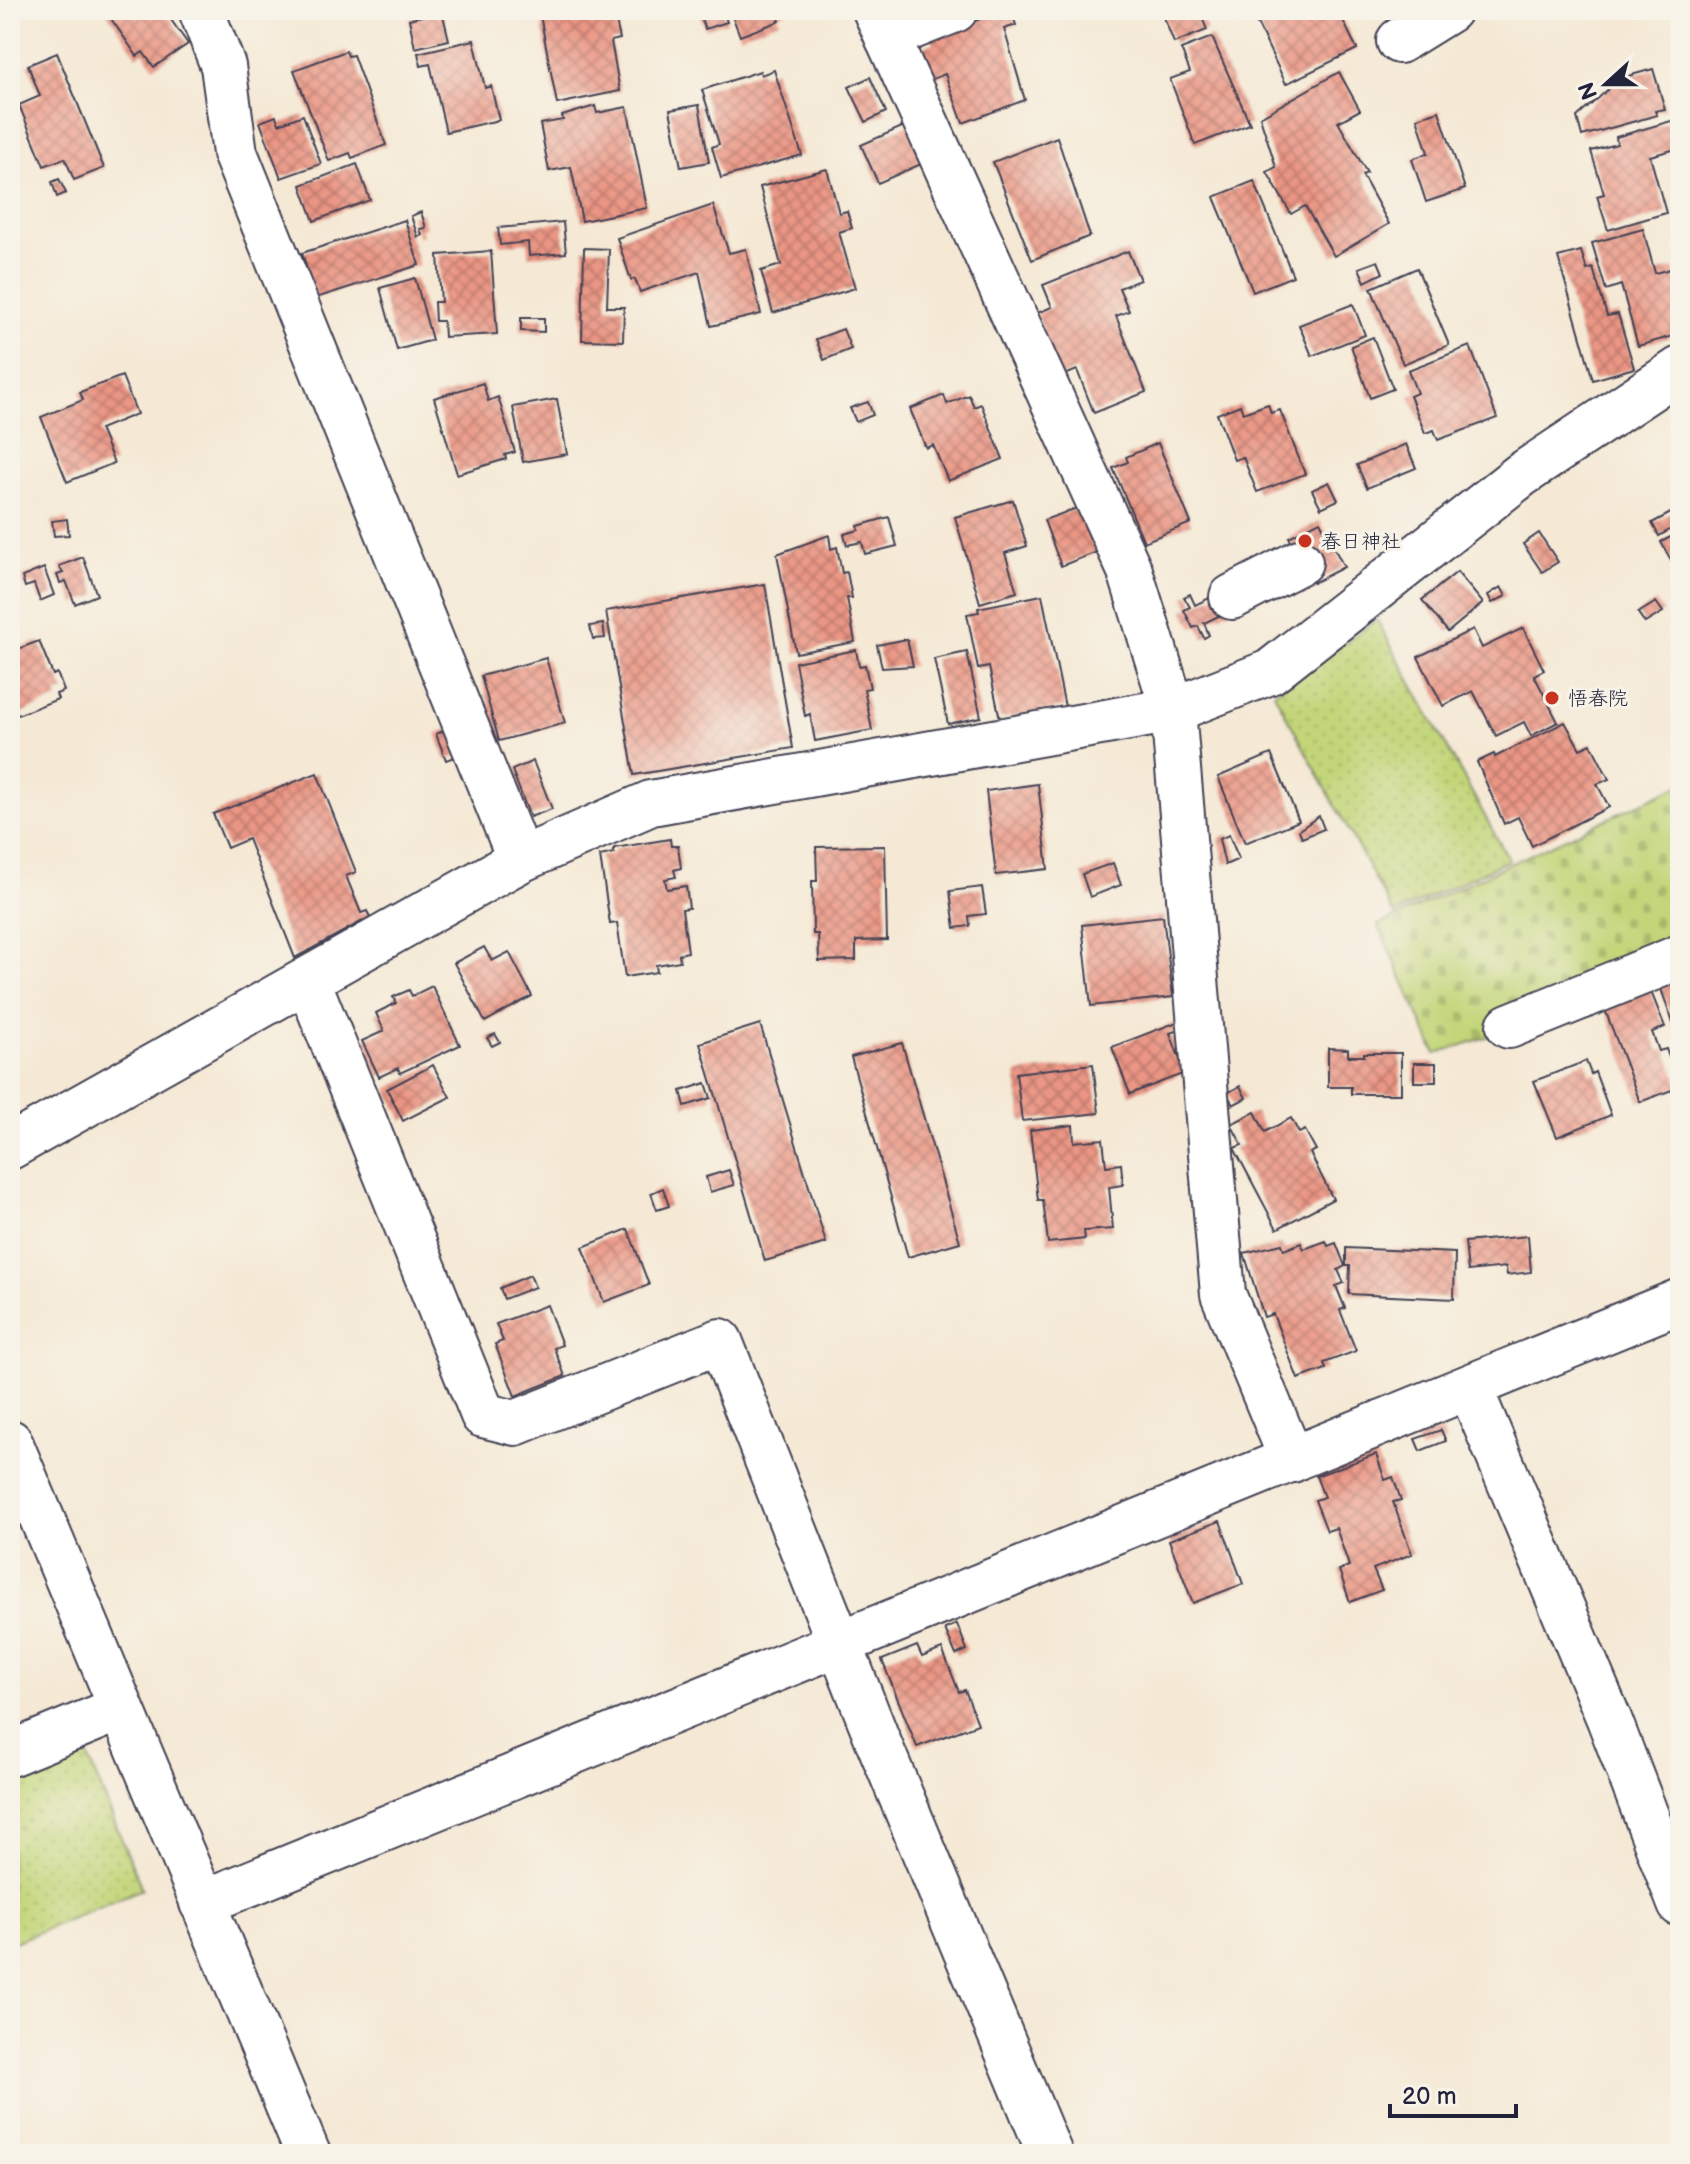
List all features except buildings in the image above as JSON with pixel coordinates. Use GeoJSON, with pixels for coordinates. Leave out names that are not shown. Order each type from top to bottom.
{"type":"FeatureCollection","features":[{"type":"Feature","properties":{"kind":"street"},"geometry":{"type":"LineString","coordinates":[[201,10],[223,66],[235,153],[520,860]]}},
{"type":"Feature","properties":{"kind":"street"},"geometry":{"type":"LineString","coordinates":[[955,10],[881,23],[1130,571],[1173,710],[1223,1294],[1292,1460]]}},
{"type":"Feature","properties":{"kind":"street"},"geometry":{"type":"LineString","coordinates":[[1399,41],[1449,10]]}},
{"type":"Feature","properties":{"kind":"street"},"geometry":{"type":"LineString","coordinates":[[10,1147],[520,860],[651,803],[1173,710],[1270,672],[1521,475],[1680,369]]}},
{"type":"Feature","properties":{"kind":"street"},"geometry":{"type":"LineString","coordinates":[[1232,597],[1300,562]]}},
{"type":"Feature","properties":{"kind":"street"},"geometry":{"type":"LineString","coordinates":[[1509,1026],[1680,957]]}},
{"type":"Feature","properties":{"kind":"street"},"geometry":{"type":"LineString","coordinates":[[308,981],[483,1415],[515,1423],[720,1341],[839,1642],[1050,2154]]}},
{"type":"Feature","properties":{"kind":"street"},"geometry":{"type":"LineString","coordinates":[[202,1903],[1680,1301]]}},
{"type":"Feature","properties":{"kind":"street"},"geometry":{"type":"LineString","coordinates":[[1470,1388],[1609,1719],[1680,1904]]}},
{"type":"Feature","properties":{"kind":"street"},"geometry":{"type":"LineString","coordinates":[[10,1442],[119,1709],[308,2154]]}},
{"type":"Feature","properties":{"kind":"street"},"geometry":{"type":"LineString","coordinates":[[10,1754],[119,1709]]}},
{"type":"Feature","properties":{"kind":"green space"},"geometry":{"type":"Polygon","coordinates":[[[1377,620],[1509,860],[1394,914],[1274,693],[1377,620]]]}},
{"type":"Feature","properties":{"kind":"green space"},"geometry":{"type":"Polygon","coordinates":[[[1680,785],[1680,944],[1495,1034],[1436,1054],[1378,925],[1680,785]]]}},
{"type":"Feature","properties":{"kind":"green space"},"geometry":{"type":"Polygon","coordinates":[[[81,1740],[142,1889],[10,1944],[10,1769],[81,1740]]]}},
{"type":"Feature","properties":{"kind":"place","name":"春日神社"},"geometry":{"type":"Point","coordinates":[1305,541]}},
{"type":"Feature","properties":{"kind":"place","name":"悟春院"},"geometry":{"type":"Point","coordinates":[1552,698]}}]}
